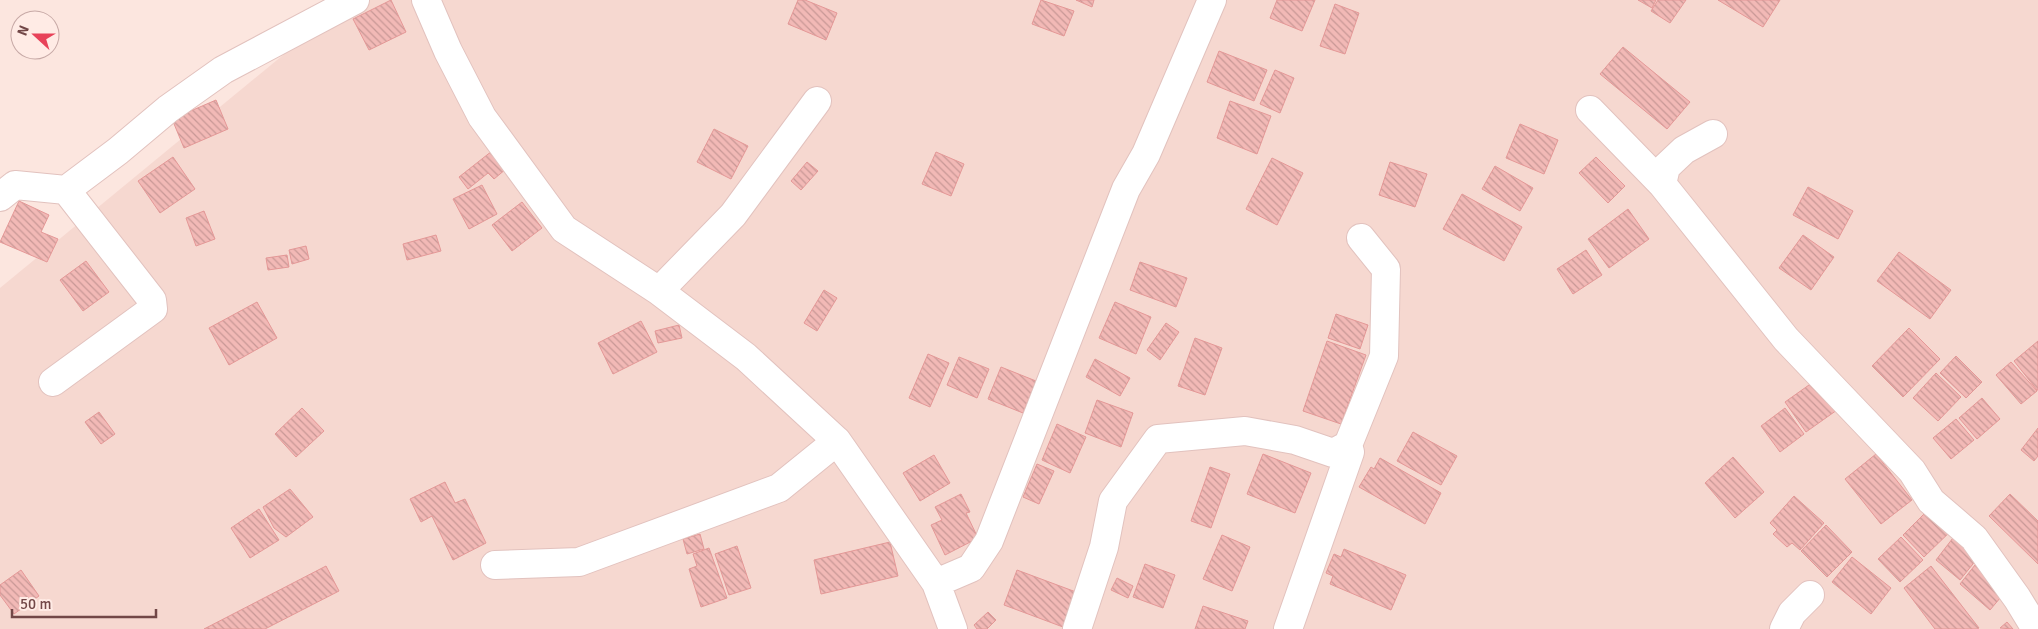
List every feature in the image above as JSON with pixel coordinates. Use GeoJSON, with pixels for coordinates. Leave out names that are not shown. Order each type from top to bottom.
{"type":"FeatureCollection","features":[{"type":"Feature","properties":{"kind":"street"},"geometry":{"type":"LineString","coordinates":[[0,197],[15,185],[66,190],[118,151],[168,109],[223,70],[355,0]]}},
{"type":"Feature","properties":{"kind":"street"},"geometry":{"type":"LineString","coordinates":[[426,0],[448,51],[482,117],[564,229],[659,291],[746,357],[838,441],[936,583],[949,628]]}},
{"type":"Feature","properties":{"kind":"street"},"geometry":{"type":"LineString","coordinates":[[936,583],[971,568],[989,541],[1126,188],[1146,154],[1212,0]]}},
{"type":"Feature","properties":{"kind":"street"},"geometry":{"type":"LineString","coordinates":[[659,291],[733,215],[817,101]]}},
{"type":"Feature","properties":{"kind":"street"},"geometry":{"type":"LineString","coordinates":[[1590,110],[1662,184],[1786,339],[1912,472],[1931,501],[1974,538],[2017,598],[2036,629]]}},
{"type":"Feature","properties":{"kind":"street"},"geometry":{"type":"LineString","coordinates":[[1662,184],[1666,167],[1684,150],[1713,134]]}},
{"type":"Feature","properties":{"kind":"street"},"geometry":{"type":"LineString","coordinates":[[53,382],[154,309],[152,300],[66,190]]}},
{"type":"Feature","properties":{"kind":"street"},"geometry":{"type":"LineString","coordinates":[[1288,629],[1350,452],[1348,445],[1384,356],[1386,269],[1361,238]]}},
{"type":"Feature","properties":{"kind":"street"},"geometry":{"type":"LineString","coordinates":[[1077,629],[1104,547],[1113,501],[1158,439],[1245,431],[1296,440],[1333,453],[1348,445]]}},
{"type":"Feature","properties":{"kind":"street"},"geometry":{"type":"LineString","coordinates":[[495,565],[579,562],[588,559],[779,488],[838,441]]}},
{"type":"Feature","properties":{"kind":"street"},"geometry":{"type":"LineString","coordinates":[[1784,629],[1792,613],[1810,595]]}},
{"type":"Feature","properties":{"kind":"shaded area"},"geometry":{"type":"Polygon","coordinates":[[[350,0],[2038,0],[2038,629],[0,629],[0,288],[350,0]]]}},
{"type":"Feature","properties":{"kind":"building"},"geometry":{"type":"Polygon","coordinates":[[[391,0],[406,32],[369,50],[353,19],[391,0]]]}},
{"type":"Feature","properties":{"kind":"building"},"geometry":{"type":"Polygon","coordinates":[[[798,0],[805,0],[837,13],[826,40],[788,24],[798,0]]]}},
{"type":"Feature","properties":{"kind":"building"},"geometry":{"type":"Polygon","coordinates":[[[1041,0],[1074,11],[1064,36],[1032,24],[1041,0]]]}},
{"type":"Feature","properties":{"kind":"building"},"geometry":{"type":"Polygon","coordinates":[[[1076,0],[1094,0],[1092,7],[1076,0]]]}},
{"type":"Feature","properties":{"kind":"building"},"geometry":{"type":"Polygon","coordinates":[[[1277,0],[1315,0],[1302,31],[1270,18],[1277,0]]]}},
{"type":"Feature","properties":{"kind":"building"},"geometry":{"type":"Polygon","coordinates":[[[1638,0],[1656,0],[1652,8],[1638,0]]]}},
{"type":"Feature","properties":{"kind":"building"},"geometry":{"type":"Polygon","coordinates":[[[1658,0],[1686,0],[1670,23],[1651,11],[1658,0]]]}},
{"type":"Feature","properties":{"kind":"building"},"geometry":{"type":"Polygon","coordinates":[[[1718,0],[1780,0],[1763,27],[1718,0]]]}},
{"type":"Feature","properties":{"kind":"building"},"geometry":{"type":"Polygon","coordinates":[[[1335,4],[1359,13],[1345,54],[1320,46],[1335,4]]]}},
{"type":"Feature","properties":{"kind":"building"},"geometry":{"type":"Polygon","coordinates":[[[1623,47],[1690,102],[1667,129],[1600,74],[1623,47]]]}},
{"type":"Feature","properties":{"kind":"building"},"geometry":{"type":"Polygon","coordinates":[[[1219,51],[1267,70],[1254,101],[1207,82],[1219,51]]]}},
{"type":"Feature","properties":{"kind":"building"},"geometry":{"type":"Polygon","coordinates":[[[1275,70],[1294,78],[1280,113],[1260,104],[1275,70]]]}},
{"type":"Feature","properties":{"kind":"building"},"geometry":{"type":"Polygon","coordinates":[[[216,100],[228,129],[184,148],[172,119],[216,100]]]}},
{"type":"Feature","properties":{"kind":"building"},"geometry":{"type":"Polygon","coordinates":[[[1230,101],[1271,116],[1257,154],[1217,138],[1230,101]]]}},
{"type":"Feature","properties":{"kind":"building"},"geometry":{"type":"Polygon","coordinates":[[[1520,124],[1558,140],[1544,174],[1506,158],[1520,124]]]}},
{"type":"Feature","properties":{"kind":"building"},"geometry":{"type":"Polygon","coordinates":[[[714,129],[748,146],[731,179],[697,162],[714,129]]]}},
{"type":"Feature","properties":{"kind":"building"},"geometry":{"type":"Polygon","coordinates":[[[492,151],[506,169],[494,179],[488,173],[468,189],[459,177],[492,151]]]}},
{"type":"Feature","properties":{"kind":"building"},"geometry":{"type":"Polygon","coordinates":[[[936,152],[964,164],[951,196],[922,184],[936,152]]]}},
{"type":"Feature","properties":{"kind":"building"},"geometry":{"type":"Polygon","coordinates":[[[173,157],[195,189],[160,213],[138,181],[173,157]]]}},
{"type":"Feature","properties":{"kind":"building"},"geometry":{"type":"Polygon","coordinates":[[[1596,157],[1625,186],[1608,203],[1579,173],[1596,157]]]}},
{"type":"Feature","properties":{"kind":"building"},"geometry":{"type":"Polygon","coordinates":[[[1272,158],[1303,173],[1277,225],[1246,209],[1272,158]]]}},
{"type":"Feature","properties":{"kind":"building"},"geometry":{"type":"Polygon","coordinates":[[[807,162],[818,171],[801,190],[791,181],[807,162]]]}},
{"type":"Feature","properties":{"kind":"building"},"geometry":{"type":"Polygon","coordinates":[[[1390,162],[1427,174],[1415,207],[1379,195],[1390,162]]]}},
{"type":"Feature","properties":{"kind":"building"},"geometry":{"type":"Polygon","coordinates":[[[1495,166],[1533,188],[1520,211],[1482,189],[1495,166]]]}},
{"type":"Feature","properties":{"kind":"building"},"geometry":{"type":"Polygon","coordinates":[[[482,185],[497,214],[469,229],[453,199],[482,185]]]}},
{"type":"Feature","properties":{"kind":"building"},"geometry":{"type":"Polygon","coordinates":[[[1808,187],[1853,211],[1838,239],[1793,215],[1808,187]]]}},
{"type":"Feature","properties":{"kind":"building"},"geometry":{"type":"Polygon","coordinates":[[[1462,194],[1522,227],[1504,261],[1443,229],[1462,194]]]}},
{"type":"Feature","properties":{"kind":"building"},"geometry":{"type":"Polygon","coordinates":[[[19,201],[49,215],[41,232],[58,239],[47,262],[0,242],[19,201]]]}},
{"type":"Feature","properties":{"kind":"building"},"geometry":{"type":"Polygon","coordinates":[[[522,202],[542,228],[512,251],[492,225],[522,202]]]}},
{"type":"Feature","properties":{"kind":"building"},"geometry":{"type":"Polygon","coordinates":[[[1628,209],[1649,239],[1609,268],[1588,239],[1628,209]]]}},
{"type":"Feature","properties":{"kind":"building"},"geometry":{"type":"Polygon","coordinates":[[[204,211],[215,239],[196,246],[186,218],[204,211]]]}},
{"type":"Feature","properties":{"kind":"building"},"geometry":{"type":"Polygon","coordinates":[[[436,235],[441,251],[407,260],[403,244],[436,235]]]}},
{"type":"Feature","properties":{"kind":"building"},"geometry":{"type":"Polygon","coordinates":[[[1803,235],[1834,257],[1811,290],[1779,268],[1803,235]]]}},
{"type":"Feature","properties":{"kind":"building"},"geometry":{"type":"Polygon","coordinates":[[[306,246],[309,259],[292,264],[289,250],[306,246]]]}},
{"type":"Feature","properties":{"kind":"building"},"geometry":{"type":"Polygon","coordinates":[[[1586,250],[1602,275],[1573,294],[1557,269],[1586,250]]]}},
{"type":"Feature","properties":{"kind":"building"},"geometry":{"type":"Polygon","coordinates":[[[1899,252],[1951,290],[1930,319],[1877,281],[1899,252]]]}},
{"type":"Feature","properties":{"kind":"building"},"geometry":{"type":"Polygon","coordinates":[[[287,255],[289,267],[268,270],[266,258],[287,255]]]}},
{"type":"Feature","properties":{"kind":"building"},"geometry":{"type":"Polygon","coordinates":[[[86,261],[109,292],[83,311],[60,280],[86,261]]]}},
{"type":"Feature","properties":{"kind":"building"},"geometry":{"type":"Polygon","coordinates":[[[1140,262],[1187,278],[1176,307],[1130,290],[1140,262]]]}},
{"type":"Feature","properties":{"kind":"building"},"geometry":{"type":"Polygon","coordinates":[[[824,290],[837,298],[817,331],[804,323],[824,290]]]}},
{"type":"Feature","properties":{"kind":"building"},"geometry":{"type":"Polygon","coordinates":[[[257,302],[277,338],[229,365],[209,328],[257,302]]]}},
{"type":"Feature","properties":{"kind":"building"},"geometry":{"type":"Polygon","coordinates":[[[1115,302],[1151,317],[1136,354],[1099,338],[1115,302]]]}},
{"type":"Feature","properties":{"kind":"building"},"geometry":{"type":"Polygon","coordinates":[[[1336,314],[1368,325],[1360,349],[1328,338],[1336,314]]]}},
{"type":"Feature","properties":{"kind":"building"},"geometry":{"type":"Polygon","coordinates":[[[641,321],[657,352],[613,374],[598,343],[641,321]]]}},
{"type":"Feature","properties":{"kind":"building"},"geometry":{"type":"Polygon","coordinates":[[[1166,323],[1179,332],[1160,360],[1147,350],[1166,323]]]}},
{"type":"Feature","properties":{"kind":"building"},"geometry":{"type":"Polygon","coordinates":[[[679,325],[682,338],[658,343],[655,331],[679,325]]]}},
{"type":"Feature","properties":{"kind":"building"},"geometry":{"type":"Polygon","coordinates":[[[1909,328],[1940,359],[1903,397],[1872,366],[1909,328]]]}},
{"type":"Feature","properties":{"kind":"building"},"geometry":{"type":"Polygon","coordinates":[[[1195,338],[1222,348],[1205,395],[1178,386],[1195,338]]]}},
{"type":"Feature","properties":{"kind":"building"},"geometry":{"type":"Polygon","coordinates":[[[1327,341],[1366,355],[1341,424],[1303,411],[1327,341]]]}},
{"type":"Feature","properties":{"kind":"building"},"geometry":{"type":"Polygon","coordinates":[[[2038,341],[2038,390],[2037,390],[2014,361],[2038,341]]]}},
{"type":"Feature","properties":{"kind":"building"},"geometry":{"type":"Polygon","coordinates":[[[928,354],[949,363],[930,407],[909,398],[928,354]]]}},
{"type":"Feature","properties":{"kind":"building"},"geometry":{"type":"Polygon","coordinates":[[[1956,356],[1982,382],[1966,398],[1940,373],[1956,356]]]}},
{"type":"Feature","properties":{"kind":"building"},"geometry":{"type":"Polygon","coordinates":[[[959,357],[989,369],[977,398],[947,385],[959,357]]]}},
{"type":"Feature","properties":{"kind":"building"},"geometry":{"type":"Polygon","coordinates":[[[1095,359],[1130,378],[1120,396],[1086,377],[1095,359]]]}},
{"type":"Feature","properties":{"kind":"building"},"geometry":{"type":"Polygon","coordinates":[[[2011,362],[2037,391],[2021,404],[1996,375],[2011,362]]]}},
{"type":"Feature","properties":{"kind":"building"},"geometry":{"type":"Polygon","coordinates":[[[1001,367],[1036,381],[1023,413],[988,399],[1001,367]]]}},
{"type":"Feature","properties":{"kind":"building"},"geometry":{"type":"Polygon","coordinates":[[[1936,373],[1961,397],[1938,421],[1913,398],[1936,373]]]}},
{"type":"Feature","properties":{"kind":"building"},"geometry":{"type":"Polygon","coordinates":[[[1816,380],[1837,410],[1806,432],[1785,402],[1816,380]]]}},
{"type":"Feature","properties":{"kind":"building"},"geometry":{"type":"Polygon","coordinates":[[[1982,398],[2000,419],[1977,439],[1959,418],[1982,398]]]}},
{"type":"Feature","properties":{"kind":"building"},"geometry":{"type":"Polygon","coordinates":[[[1097,400],[1133,413],[1121,447],[1085,433],[1097,400]]]}},
{"type":"Feature","properties":{"kind":"building"},"geometry":{"type":"Polygon","coordinates":[[[302,408],[324,431],[296,457],[275,434],[302,408]]]}},
{"type":"Feature","properties":{"kind":"building"},"geometry":{"type":"Polygon","coordinates":[[[1785,408],[1804,434],[1780,452],[1761,426],[1785,408]]]}},
{"type":"Feature","properties":{"kind":"building"},"geometry":{"type":"Polygon","coordinates":[[[99,412],[115,434],[101,444],[85,422],[99,412]]]}},
{"type":"Feature","properties":{"kind":"building"},"geometry":{"type":"Polygon","coordinates":[[[1956,419],[1974,440],[1951,459],[1933,438],[1956,419]]]}},
{"type":"Feature","properties":{"kind":"building"},"geometry":{"type":"Polygon","coordinates":[[[1057,424],[1086,437],[1070,473],[1042,460],[1057,424]]]}},
{"type":"Feature","properties":{"kind":"building"},"geometry":{"type":"Polygon","coordinates":[[[2038,428],[2038,456],[2034,461],[2021,450],[2038,428]]]}},
{"type":"Feature","properties":{"kind":"building"},"geometry":{"type":"Polygon","coordinates":[[[1413,432],[1457,456],[1441,485],[1397,461],[1413,432]]]}},
{"type":"Feature","properties":{"kind":"building"},"geometry":{"type":"Polygon","coordinates":[[[1263,454],[1311,473],[1295,513],[1247,494],[1263,454]]]}},
{"type":"Feature","properties":{"kind":"building"},"geometry":{"type":"Polygon","coordinates":[[[1876,454],[1912,500],[1881,524],[1845,479],[1876,454]]]}},
{"type":"Feature","properties":{"kind":"building"},"geometry":{"type":"Polygon","coordinates":[[[934,455],[950,483],[920,501],[903,473],[934,455]]]}},
{"type":"Feature","properties":{"kind":"building"},"geometry":{"type":"Polygon","coordinates":[[[1733,457],[1764,492],[1735,518],[1705,483],[1733,457]]]}},
{"type":"Feature","properties":{"kind":"building"},"geometry":{"type":"Polygon","coordinates":[[[1380,458],[1441,493],[1425,524],[1359,487],[1371,467],[1374,469],[1380,458]]]}},
{"type":"Feature","properties":{"kind":"building"},"geometry":{"type":"Polygon","coordinates":[[[1037,464],[1054,471],[1039,504],[1023,497],[1037,464]]]}},
{"type":"Feature","properties":{"kind":"building"},"geometry":{"type":"Polygon","coordinates":[[[1210,467],[1230,474],[1211,528],[1191,521],[1210,467]]]}},
{"type":"Feature","properties":{"kind":"building"},"geometry":{"type":"Polygon","coordinates":[[[445,482],[455,503],[465,499],[486,543],[453,560],[432,516],[421,522],[410,499],[445,482]]]}},
{"type":"Feature","properties":{"kind":"building"},"geometry":{"type":"Polygon","coordinates":[[[290,489],[313,517],[286,537],[274,528],[263,507],[290,489]]]}},
{"type":"Feature","properties":{"kind":"building"},"geometry":{"type":"Polygon","coordinates":[[[961,494],[970,512],[966,513],[978,538],[945,555],[931,525],[942,520],[935,507],[961,494]]]}},
{"type":"Feature","properties":{"kind":"building"},"geometry":{"type":"Polygon","coordinates":[[[2010,494],[2038,521],[2038,564],[1989,516],[2010,494]]]}},
{"type":"Feature","properties":{"kind":"building"},"geometry":{"type":"Polygon","coordinates":[[[1794,496],[1824,523],[1800,550],[1792,543],[1787,547],[1773,534],[1777,530],[1770,523],[1794,496]]]}},
{"type":"Feature","properties":{"kind":"building"},"geometry":{"type":"Polygon","coordinates":[[[1933,505],[1955,527],[1924,557],[1903,535],[1933,505]]]}},
{"type":"Feature","properties":{"kind":"building"},"geometry":{"type":"Polygon","coordinates":[[[259,509],[279,540],[250,558],[231,528],[259,509]]]}},
{"type":"Feature","properties":{"kind":"building"},"geometry":{"type":"Polygon","coordinates":[[[1826,525],[1852,552],[1827,577],[1801,551],[1826,525]]]}},
{"type":"Feature","properties":{"kind":"building"},"geometry":{"type":"Polygon","coordinates":[[[700,534],[704,549],[687,554],[683,539],[700,534]]]}},
{"type":"Feature","properties":{"kind":"building"},"geometry":{"type":"Polygon","coordinates":[[[1956,534],[1981,554],[1960,580],[1936,560],[1956,534]]]}},
{"type":"Feature","properties":{"kind":"building"},"geometry":{"type":"Polygon","coordinates":[[[1222,535],[1250,547],[1232,591],[1203,579],[1222,535]]]}},
{"type":"Feature","properties":{"kind":"building"},"geometry":{"type":"Polygon","coordinates":[[[1901,537],[1923,560],[1900,582],[1878,559],[1901,537]]]}},
{"type":"Feature","properties":{"kind":"building"},"geometry":{"type":"Polygon","coordinates":[[[890,542],[898,576],[821,594],[814,560],[890,542]]]}},
{"type":"Feature","properties":{"kind":"building"},"geometry":{"type":"Polygon","coordinates":[[[737,546],[751,588],[729,595],[715,554],[737,546]]]}},
{"type":"Feature","properties":{"kind":"building"},"geometry":{"type":"Polygon","coordinates":[[[709,548],[727,598],[701,607],[689,569],[697,566],[693,554],[709,548]]]}},
{"type":"Feature","properties":{"kind":"building"},"geometry":{"type":"Polygon","coordinates":[[[1344,549],[1406,575],[1391,610],[1330,584],[1333,576],[1326,573],[1334,554],[1341,557],[1344,549]]]}},
{"type":"Feature","properties":{"kind":"building"},"geometry":{"type":"Polygon","coordinates":[[[1852,557],[1891,588],[1871,614],[1832,582],[1852,557]]]}},
{"type":"Feature","properties":{"kind":"building"},"geometry":{"type":"Polygon","coordinates":[[[1145,564],[1175,575],[1163,608],[1133,597],[1145,564]]]}},
{"type":"Feature","properties":{"kind":"building"},"geometry":{"type":"Polygon","coordinates":[[[1975,565],[2006,591],[1990,610],[1960,584],[1975,565]]]}},
{"type":"Feature","properties":{"kind":"building"},"geometry":{"type":"Polygon","coordinates":[[[326,566],[339,591],[265,629],[204,629],[326,566]]]}},
{"type":"Feature","properties":{"kind":"building"},"geometry":{"type":"Polygon","coordinates":[[[1931,566],[1979,628],[1935,629],[1904,588],[1931,566]]]}},
{"type":"Feature","properties":{"kind":"building"},"geometry":{"type":"Polygon","coordinates":[[[21,570],[39,596],[14,614],[0,595],[0,585],[21,570]]]}},
{"type":"Feature","properties":{"kind":"building"},"geometry":{"type":"Polygon","coordinates":[[[1017,570],[1076,592],[1063,627],[1004,605],[1017,570]]]}},
{"type":"Feature","properties":{"kind":"building"},"geometry":{"type":"Polygon","coordinates":[[[1117,578],[1133,586],[1128,598],[1111,590],[1117,578]]]}},
{"type":"Feature","properties":{"kind":"building"},"geometry":{"type":"Polygon","coordinates":[[[1203,606],[1248,621],[1245,629],[1195,629],[1203,606]]]}},
{"type":"Feature","properties":{"kind":"building"},"geometry":{"type":"Polygon","coordinates":[[[988,612],[996,620],[987,629],[977,629],[974,625],[988,612]]]}},
{"type":"Feature","properties":{"kind":"building"},"geometry":{"type":"Polygon","coordinates":[[[2007,622],[2013,629],[2000,628],[2007,622]]]}}]}
